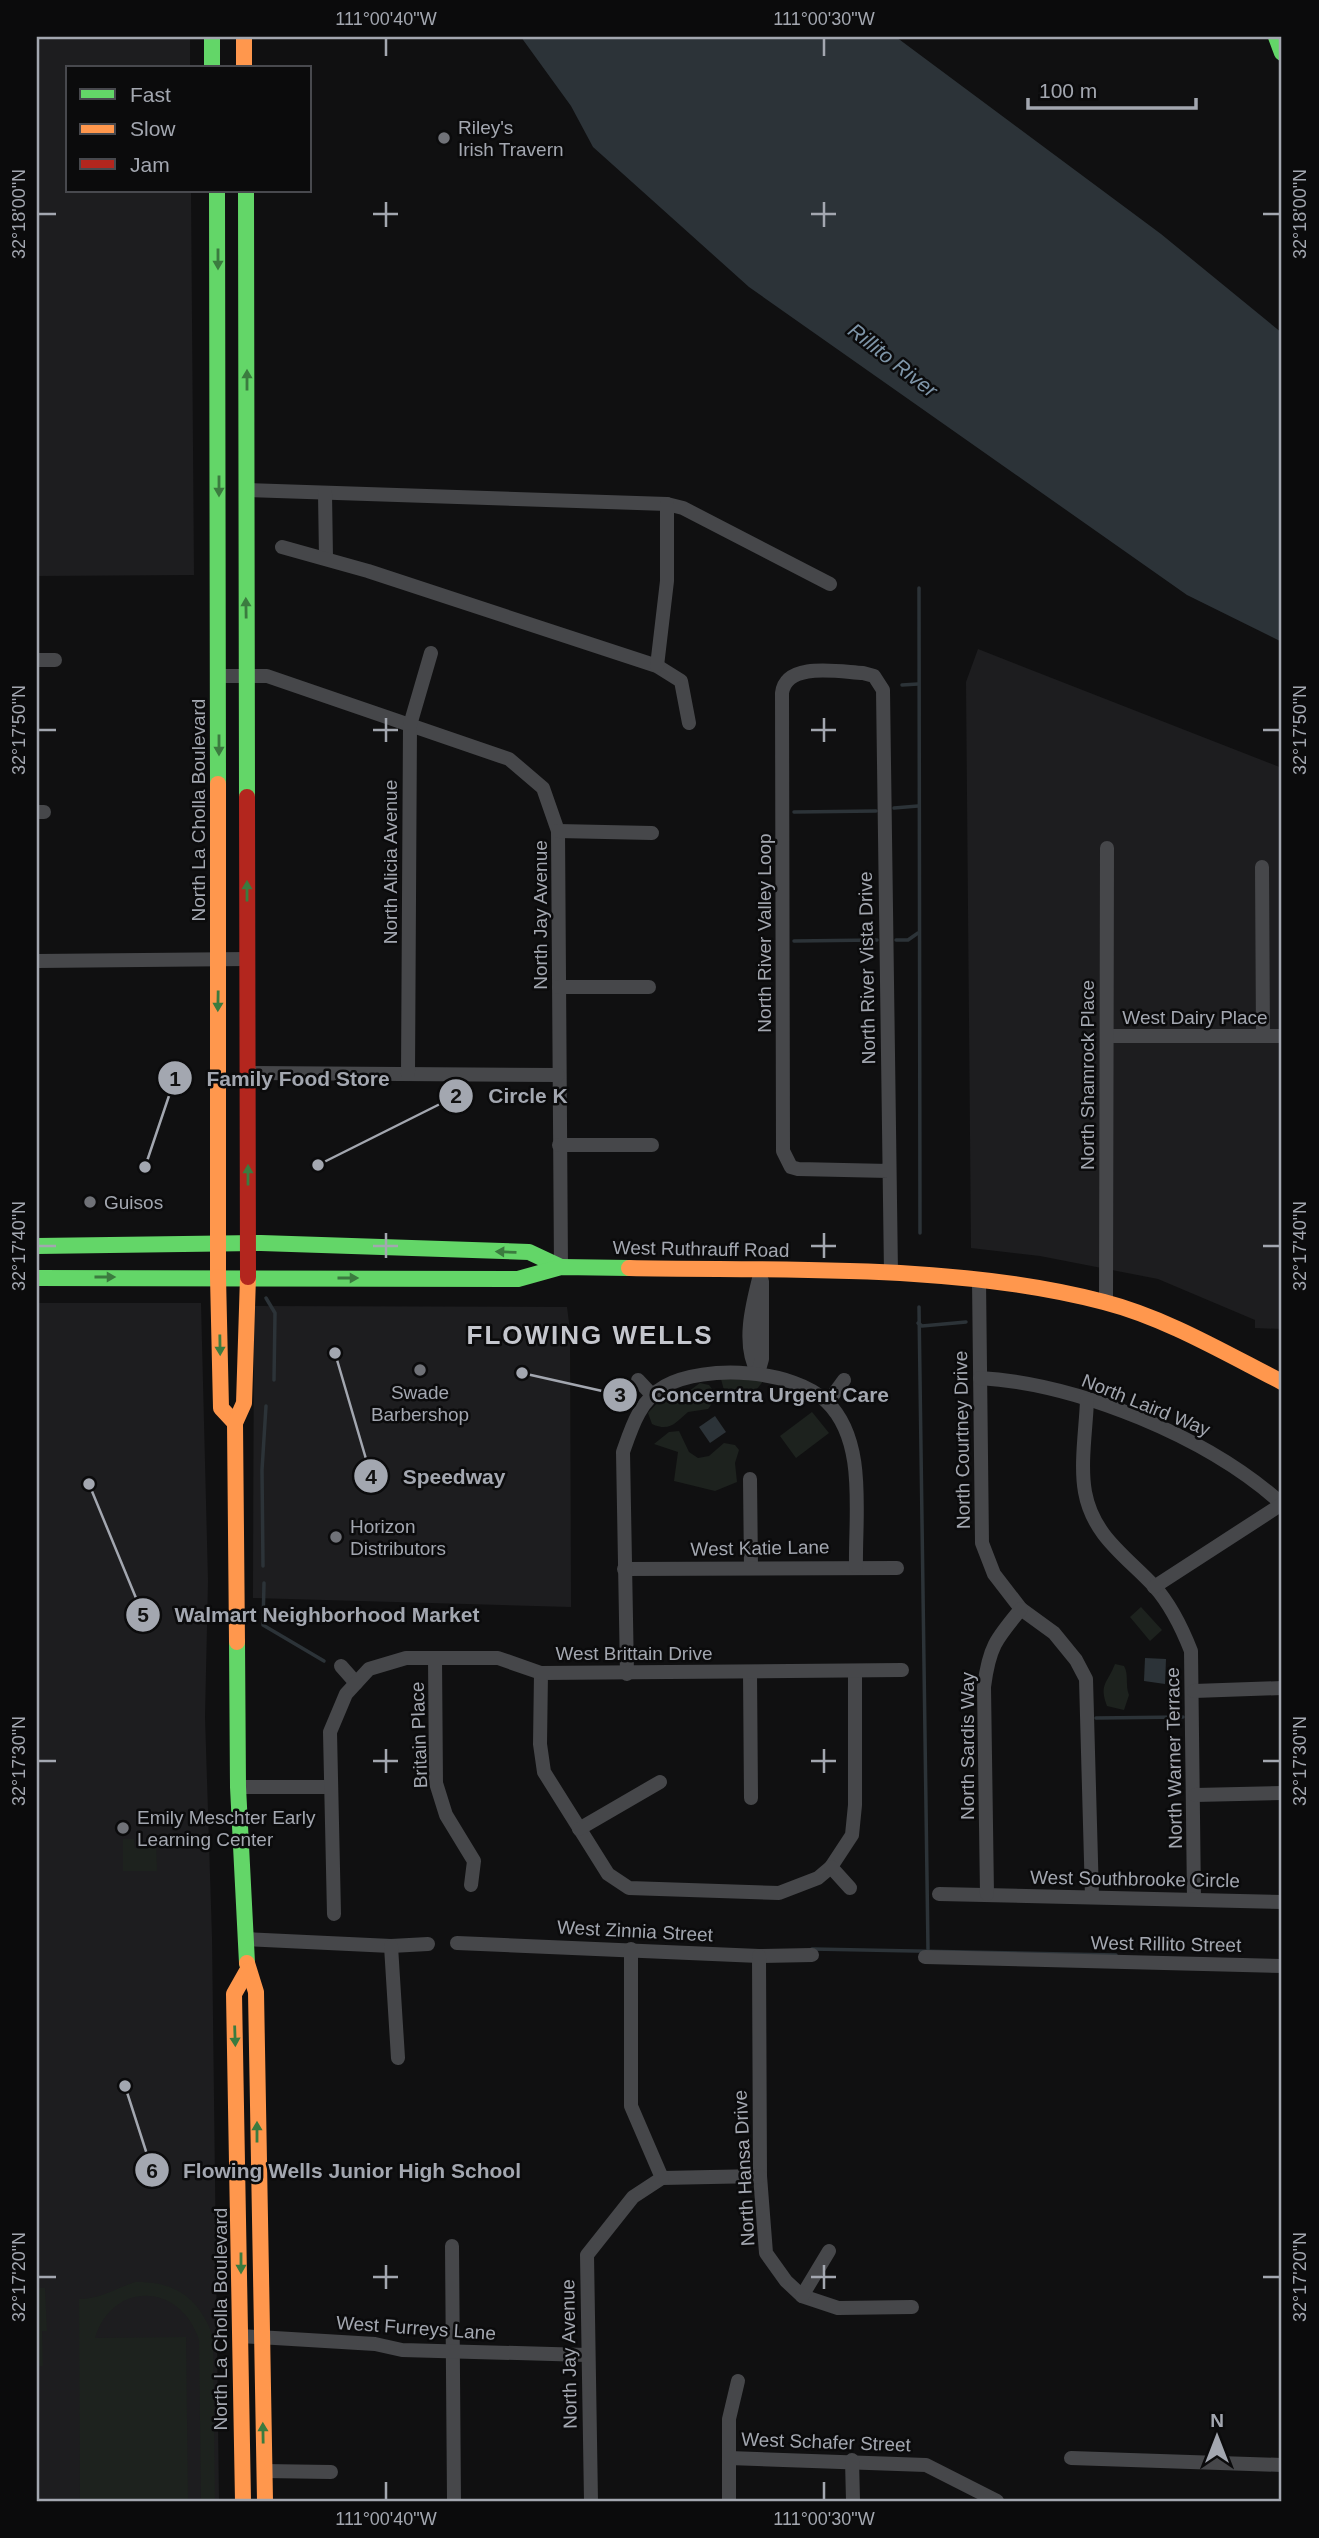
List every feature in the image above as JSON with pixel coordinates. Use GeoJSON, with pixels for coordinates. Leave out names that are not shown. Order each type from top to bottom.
{"type":"FeatureCollection","features":[{"type":"Feature","properties":{"kind":"main road"},"geometry":{"type":"LineString","coordinates":[[212,37],[212,66]]}},
{"type":"Feature","properties":{"kind":"main road"},"geometry":{"type":"LineString","coordinates":[[243,37],[244,66]]}},
{"type":"Feature","properties":{"kind":"main road"},"geometry":{"type":"LineString","coordinates":[[1276,37],[1282,53]]}},
{"type":"Feature","properties":{"kind":"main road","name":"North La Cholla Boulevard"},"geometry":{"type":"LineString","coordinates":[[217,192],[220,676],[218,1277],[221,1408],[235,1423]]}},
{"type":"Feature","properties":{"kind":"main road","name":"North La Cholla Boulevard"},"geometry":{"type":"LineString","coordinates":[[246,192],[248,1277],[244,1404],[235,1423],[239,1787],[247,1971],[256,1992],[265,2501]]}},
{"type":"Feature","properties":{"kind":"main road","name":"West Ruthrauff Road"},"geometry":{"type":"LineString","coordinates":[[37,1246],[218,1243],[529,1252],[561,1267]]}},
{"type":"Feature","properties":{"kind":"main road","name":"West Ruthrauff Road"},"geometry":{"type":"LineString","coordinates":[[37,1278],[518,1279],[561,1267],[891,1273],[979,1280],[1041,1288],[1106,1302],[1173,1327],[1282,1382]]}},
{"type":"Feature","properties":{"kind":"main road","name":"North La Cholla Boulevard"},"geometry":{"type":"LineString","coordinates":[[243,2501],[234,1994],[247,1971]]}},
{"type":"Feature","properties":{"kind":"street"},"geometry":{"type":"LineString","coordinates":[[247,490],[667,504],[682,508],[830,584]]}},
{"type":"Feature","properties":{"kind":"street"},"geometry":{"type":"LineString","coordinates":[[326,494],[326,558]]}},
{"type":"Feature","properties":{"kind":"street"},"geometry":{"type":"LineString","coordinates":[[657,666],[667,581],[667,504]]}},
{"type":"Feature","properties":{"kind":"street"},"geometry":{"type":"LineString","coordinates":[[282,547],[326,558],[657,666],[681,681],[689,723]]}},
{"type":"Feature","properties":{"kind":"street","name":"North Alicia Avenue"},"geometry":{"type":"LineString","coordinates":[[408,1074],[410,725],[431,653]]}},
{"type":"Feature","properties":{"kind":"street"},"geometry":{"type":"LineString","coordinates":[[37,660],[55,660]]}},
{"type":"Feature","properties":{"kind":"street","name":"North River Valley Loop"},"geometry":{"type":"LineString","coordinates":[[874,674],[801,672],[784,678],[783,1151],[785,1165],[805,1171],[889,1171]]}},
{"type":"Feature","properties":{"kind":"street","name":"North River Vista Drive"},"geometry":{"type":"LineString","coordinates":[[874,674],[884,698],[891,1273]]}},
{"type":"Feature","properties":{"kind":"street","name":"North Jay Avenue"},"geometry":{"type":"LineString","coordinates":[[220,676],[267,676],[509,759],[543,788],[558,831],[561,1267]]}},
{"type":"Feature","properties":{"kind":"street"},"geometry":{"type":"LineString","coordinates":[[558,831],[652,832]]}},
{"type":"Feature","properties":{"kind":"street","name":"North Shamrock Place"},"geometry":{"type":"LineString","coordinates":[[1106,1302],[1107,848]]}},
{"type":"Feature","properties":{"kind":"street"},"geometry":{"type":"LineString","coordinates":[[1262,867],[1263,1036]]}},
{"type":"Feature","properties":{"kind":"street"},"geometry":{"type":"LineString","coordinates":[[37,961],[248,959]]}},
{"type":"Feature","properties":{"kind":"street"},"geometry":{"type":"LineString","coordinates":[[559,987],[649,987]]}},
{"type":"Feature","properties":{"kind":"street","name":"West Dairy Place"},"geometry":{"type":"LineString","coordinates":[[1107,1036],[1282,1036]]}},
{"type":"Feature","properties":{"kind":"street"},"geometry":{"type":"LineString","coordinates":[[248,1073],[558,1074]]}},
{"type":"Feature","properties":{"kind":"street"},"geometry":{"type":"LineString","coordinates":[[559,1144],[652,1144]]}},
{"type":"Feature","properties":{"kind":"street"},"geometry":{"type":"LineString","coordinates":[[758,1373],[751,1361],[752,1305],[761,1271]]}},
{"type":"Feature","properties":{"kind":"street","name":"North Courtney Drive"},"geometry":{"type":"LineString","coordinates":[[979,1280],[982,1543],[994,1574],[1021,1609],[1054,1633],[1076,1660],[1086,1679],[1091,1897]]}},
{"type":"Feature","properties":{"kind":"street"},"geometry":{"type":"LineString","coordinates":[[627,1674],[623,1452],[634,1419],[664,1386],[695,1376],[758,1373],[803,1385],[828,1402],[843,1427],[854,1457],[856,1566]]}},
{"type":"Feature","properties":{"kind":"street","name":"North Laird Way"},"geometry":{"type":"LineString","coordinates":[[980,1378],[1056,1390],[1146,1422],[1215,1455],[1265,1488],[1282,1504]]}},
{"type":"Feature","properties":{"kind":"street"},"geometry":{"type":"LineString","coordinates":[[638,1380],[653,1396]]}},
{"type":"Feature","properties":{"kind":"street"},"geometry":{"type":"LineString","coordinates":[[828,1402],[844,1380]]}},
{"type":"Feature","properties":{"kind":"street","name":"North Warner Terrace"},"geometry":{"type":"LineString","coordinates":[[1087,1400],[1084,1490],[1093,1518],[1114,1550],[1154,1587],[1181,1624],[1191,1651],[1194,1691],[1194,1899]]}},
{"type":"Feature","properties":{"kind":"street"},"geometry":{"type":"LineString","coordinates":[[750,1479],[751,1567]]}},
{"type":"Feature","properties":{"kind":"street"},"geometry":{"type":"LineString","coordinates":[[1154,1587],[1282,1504]]}},
{"type":"Feature","properties":{"kind":"street","name":"West Katie Lane"},"geometry":{"type":"LineString","coordinates":[[624,1569],[897,1567]]}},
{"type":"Feature","properties":{"kind":"street","name":"North Sardis Way"},"geometry":{"type":"LineString","coordinates":[[986,1894],[984,1687],[987,1658],[998,1636],[1021,1609]]}},
{"type":"Feature","properties":{"kind":"street","name":"West Brittain Drive"},"geometry":{"type":"LineString","coordinates":[[356,1683],[369,1669],[406,1658],[498,1658],[541,1673],[902,1670]]}},
{"type":"Feature","properties":{"kind":"street","name":"Britain Place"},"geometry":{"type":"LineString","coordinates":[[435,1658],[436,1783],[446,1815],[474,1861],[471,1885]]}},
{"type":"Feature","properties":{"kind":"street"},"geometry":{"type":"LineString","coordinates":[[334,1914],[330,1732],[346,1694],[356,1683],[341,1666]]}},
{"type":"Feature","properties":{"kind":"street"},"geometry":{"type":"LineString","coordinates":[[541,1673],[540,1744],[544,1772],[608,1874],[629,1888],[779,1893],[818,1878],[831,1867],[852,1835],[855,1805],[855,1671]]}},
{"type":"Feature","properties":{"kind":"street"},"geometry":{"type":"LineString","coordinates":[[750,1672],[751,1798]]}},
{"type":"Feature","properties":{"kind":"street"},"geometry":{"type":"LineString","coordinates":[[1194,1691],[1282,1688]]}},
{"type":"Feature","properties":{"kind":"street"},"geometry":{"type":"LineString","coordinates":[[579,1829],[660,1782]]}},
{"type":"Feature","properties":{"kind":"street"},"geometry":{"type":"LineString","coordinates":[[239,1787],[330,1787]]}},
{"type":"Feature","properties":{"kind":"street"},"geometry":{"type":"LineString","coordinates":[[1195,1795],[1282,1793]]}},
{"type":"Feature","properties":{"kind":"street"},"geometry":{"type":"LineString","coordinates":[[831,1867],[850,1888]]}},
{"type":"Feature","properties":{"kind":"street","name":"West Southbrooke Circle"},"geometry":{"type":"LineString","coordinates":[[939,1894],[1282,1902]]}},
{"type":"Feature","properties":{"kind":"street"},"geometry":{"type":"LineString","coordinates":[[245,1939],[391,1946],[428,1944]]}},
{"type":"Feature","properties":{"kind":"street","name":"West Zinnia Street"},"geometry":{"type":"LineString","coordinates":[[457,1943],[759,1956],[811,1955]]}},
{"type":"Feature","properties":{"kind":"street"},"geometry":{"type":"LineString","coordinates":[[391,1946],[398,2058]]}},
{"type":"Feature","properties":{"kind":"street"},"geometry":{"type":"LineString","coordinates":[[631,1949],[631,2106],[662,2178],[760,2176]]}},
{"type":"Feature","properties":{"kind":"street","name":"North Hansa Drive"},"geometry":{"type":"LineString","coordinates":[[759,1956],[760,2176],[766,2253],[786,2281],[802,2296],[838,2308],[912,2307]]}},
{"type":"Feature","properties":{"kind":"street","name":"West Rillito Street"},"geometry":{"type":"LineString","coordinates":[[925,1957],[1282,1966]]}},
{"type":"Feature","properties":{"kind":"street","name":"North Jay Avenue"},"geometry":{"type":"LineString","coordinates":[[591,2501],[587,2255],[633,2197],[662,2178]]}},
{"type":"Feature","properties":{"kind":"street"},"geometry":{"type":"LineString","coordinates":[[452,2246],[454,2501]]}},
{"type":"Feature","properties":{"kind":"street"},"geometry":{"type":"LineString","coordinates":[[802,2296],[829,2251]]}},
{"type":"Feature","properties":{"kind":"street","name":"West Furreys Lane"},"geometry":{"type":"LineString","coordinates":[[241,2336],[262,2335],[452,2352],[587,2356]]}},
{"type":"Feature","properties":{"kind":"street"},"geometry":{"type":"LineString","coordinates":[[729,2501],[730,2410],[738,2381]]}},
{"type":"Feature","properties":{"kind":"street","name":"West Schafer Street"},"geometry":{"type":"LineString","coordinates":[[729,2458],[852,2460],[926,2465],[979,2496],[997,2501]]}},
{"type":"Feature","properties":{"kind":"street"},"geometry":{"type":"LineString","coordinates":[[1071,2458],[1282,2465]]}},
{"type":"Feature","properties":{"kind":"street"},"geometry":{"type":"LineString","coordinates":[[852,2460],[853,2501]]}},
{"type":"Feature","properties":{"kind":"street"},"geometry":{"type":"LineString","coordinates":[[264,2470],[331,2472]]}},
{"type":"Feature","properties":{"kind":"shaded area"},"geometry":{"type":"Polygon","coordinates":[[[37,37],[190,37],[190,66],[66,66],[66,192],[191,192],[194,575],[37,576],[37,37]]]}},
{"type":"Feature","properties":{"kind":"shaded area"},"geometry":{"type":"Polygon","coordinates":[[[978,649],[1282,768],[1282,1329],[1255,1328],[1255,1320],[1158,1279],[1040,1256],[971,1248],[966,682],[978,649]]]}},
{"type":"Feature","properties":{"kind":"shaded area"},"geometry":{"type":"Polygon","coordinates":[[[37,1303],[201,1303],[208,1581],[205,1717],[212,1937],[219,2501],[37,2501],[37,1303]]]}},
{"type":"Feature","properties":{"kind":"shaded area"},"geometry":{"type":"Polygon","coordinates":[[[254,1306],[567,1307],[570,1331],[571,1607],[253,1598],[254,1306]]]}},
{"type":"Feature","properties":{"kind":"shaded area"},"geometry":{"type":"Polygon","coordinates":[[[721,1379],[764,1380],[750,1398],[738,1400],[725,1394],[721,1379]]]}},
{"type":"Feature","properties":{"kind":"shaded area"},"geometry":{"type":"Polygon","coordinates":[[[700,1383],[709,1385],[714,1394],[708,1409],[688,1412],[668,1427],[652,1424],[648,1413],[660,1400],[681,1397],[700,1383]]]}},
{"type":"Feature","properties":{"kind":"shaded area"},"geometry":{"type":"Polygon","coordinates":[[[812,1412],[829,1433],[796,1458],[780,1436],[812,1412]]]}},
{"type":"Feature","properties":{"kind":"shaded area"},"geometry":{"type":"Polygon","coordinates":[[[679,1431],[689,1452],[698,1458],[709,1456],[724,1443],[735,1445],[739,1450],[735,1463],[737,1482],[715,1491],[674,1481],[678,1452],[654,1444],[669,1432],[679,1431]]]}},
{"type":"Feature","properties":{"kind":"shaded area"},"geometry":{"type":"Polygon","coordinates":[[[1141,1607],[1162,1630],[1150,1641],[1130,1617],[1141,1607]]]}},
{"type":"Feature","properties":{"kind":"shaded area"},"geometry":{"type":"Polygon","coordinates":[[[1115,1664],[1124,1666],[1126,1672],[1129,1695],[1124,1710],[1107,1706],[1105,1699],[1105,1684],[1115,1664]]]}},
{"type":"Feature","properties":{"kind":"shaded area"},"geometry":{"type":"Polygon","coordinates":[[[123,1839],[134,1839],[135,1848],[148,1848],[148,1840],[156,1840],[157,1871],[123,1871],[123,1839]]]}},
{"type":"Feature","properties":{"kind":"shaded area"},"geometry":{"type":"Polygon","coordinates":[[[135,2282],[163,2285],[184,2295],[201,2312],[213,2337],[215,2501],[201,2501],[199,2340],[190,2321],[178,2307],[163,2299],[147,2296],[131,2298],[116,2306],[104,2319],[95,2338],[186,2337],[188,2501],[80,2501],[79,2299],[101,2295],[135,2282]]]}},
{"type":"Feature","properties":{"kind":"shaded area"},"geometry":{"type":"Polygon","coordinates":[[[37,2288],[45,2288],[47,2331],[42,2331],[43,2366],[37,2366],[37,2288]]]}},
{"type":"Feature","properties":{"kind":"water","name":"Rillito River"},"geometry":{"type":"Polygon","coordinates":[[[521,37],[896,37],[1161,234],[1282,333],[1282,642],[1187,595],[749,287],[593,147],[571,106],[521,37]]]}},
{"type":"Feature","properties":{"kind":"water"},"geometry":{"type":"Polygon","coordinates":[[[715,1416],[726,1432],[710,1443],[699,1427],[715,1416]]]}},
{"type":"Feature","properties":{"kind":"water"},"geometry":{"type":"Polygon","coordinates":[[[1145,1658],[1166,1659],[1165,1684],[1144,1681],[1145,1658]]]}},
{"type":"Feature","properties":{"kind":"waterway"},"geometry":{"type":"LineString","coordinates":[[919,588],[920,1233]]}},
{"type":"Feature","properties":{"kind":"waterway"},"geometry":{"type":"LineString","coordinates":[[902,685],[918,684]]}},
{"type":"Feature","properties":{"kind":"waterway"},"geometry":{"type":"LineString","coordinates":[[894,808],[918,806]]}},
{"type":"Feature","properties":{"kind":"waterway"},"geometry":{"type":"LineString","coordinates":[[794,812],[876,811]]}},
{"type":"Feature","properties":{"kind":"waterway"},"geometry":{"type":"LineString","coordinates":[[896,940],[908,940],[918,933]]}},
{"type":"Feature","properties":{"kind":"waterway"},"geometry":{"type":"LineString","coordinates":[[794,941],[877,940]]}},
{"type":"Feature","properties":{"kind":"waterway"},"geometry":{"type":"LineString","coordinates":[[266,1298],[275,1313],[274,1380]]}},
{"type":"Feature","properties":{"kind":"waterway"},"geometry":{"type":"LineString","coordinates":[[919,1307],[928,1949]]}},
{"type":"Feature","properties":{"kind":"waterway"},"geometry":{"type":"LineString","coordinates":[[918,1323],[922,1326],[966,1322]]}},
{"type":"Feature","properties":{"kind":"waterway"},"geometry":{"type":"LineString","coordinates":[[263,1566],[262,1470],[266,1406]]}},
{"type":"Feature","properties":{"kind":"waterway"},"geometry":{"type":"LineString","coordinates":[[264,1583],[263,1625],[324,1661]]}},
{"type":"Feature","properties":{"kind":"waterway"},"geometry":{"type":"LineString","coordinates":[[1096,1718],[1183,1717]]}},
{"type":"Feature","properties":{"kind":"waterway"},"geometry":{"type":"LineString","coordinates":[[812,1949],[1116,1955]]}},
{"type":"Feature","properties":{"kind":"traffic: fast"},"geometry":{"type":"LineString","coordinates":[[212,37],[212,66]]}},
{"type":"Feature","properties":{"kind":"traffic: fast"},"geometry":{"type":"LineString","coordinates":[[1276,37],[1282,53]]}},
{"type":"Feature","properties":{"kind":"traffic: fast"},"geometry":{"type":"LineString","coordinates":[[217,192],[218,784]]}},
{"type":"Feature","properties":{"kind":"traffic: fast"},"geometry":{"type":"LineString","coordinates":[[246,192],[247,797]]}},
{"type":"Feature","properties":{"kind":"traffic: fast"},"geometry":{"type":"LineString","coordinates":[[37,1246],[261,1243],[529,1252],[561,1267]]}},
{"type":"Feature","properties":{"kind":"traffic: fast"},"geometry":{"type":"LineString","coordinates":[[37,1278],[518,1279],[561,1267],[629,1268]]}},
{"type":"Feature","properties":{"kind":"traffic: fast"},"geometry":{"type":"LineString","coordinates":[[237,1642],[238,1787],[247,1963]]}},
{"type":"Feature","properties":{"kind":"traffic: slow"},"geometry":{"type":"LineString","coordinates":[[244,37],[244,66]]}},
{"type":"Feature","properties":{"kind":"traffic: slow"},"geometry":{"type":"LineString","coordinates":[[218,784],[218,1277]]}},
{"type":"Feature","properties":{"kind":"traffic: slow"},"geometry":{"type":"LineString","coordinates":[[629,1268],[807,1270],[929,1275],[1047,1289],[1104,1302],[1150,1317],[1282,1382]]}},
{"type":"Feature","properties":{"kind":"traffic: slow"},"geometry":{"type":"LineString","coordinates":[[218,1277],[221,1408],[235,1423]]}},
{"type":"Feature","properties":{"kind":"traffic: slow"},"geometry":{"type":"LineString","coordinates":[[237,1642],[235,1423],[244,1403],[248,1277]]}},
{"type":"Feature","properties":{"kind":"traffic: slow"},"geometry":{"type":"LineString","coordinates":[[247,1963],[256,1992],[265,2501]]}},
{"type":"Feature","properties":{"kind":"traffic: slow"},"geometry":{"type":"LineString","coordinates":[[243,2501],[234,1994],[247,1971]]}},
{"type":"Feature","properties":{"kind":"traffic: jam"},"geometry":{"type":"LineString","coordinates":[[247,797],[248,1277]]}},
{"type":"Feature","properties":{"kind":"place","name":"Riley's Irish Travern"},"geometry":{"type":"Point","coordinates":[444,138]}},
{"type":"Feature","properties":{"kind":"place","name":"Circle K"},"geometry":{"type":"Point","coordinates":[318,1165]}},
{"type":"Feature","properties":{"kind":"place","name":"Family Food Store"},"geometry":{"type":"Point","coordinates":[145,1167]}},
{"type":"Feature","properties":{"kind":"place","name":"Guisos"},"geometry":{"type":"Point","coordinates":[90,1202]}},
{"type":"Feature","properties":{"kind":"place","name":"Speedway"},"geometry":{"type":"Point","coordinates":[335,1353]}},
{"type":"Feature","properties":{"kind":"place","name":"Swade Barbershop"},"geometry":{"type":"Point","coordinates":[420,1370]}},
{"type":"Feature","properties":{"kind":"place","name":"Concerntra Urgent Care"},"geometry":{"type":"Point","coordinates":[522,1373]}},
{"type":"Feature","properties":{"kind":"place","name":"Walmart Neighborhood Market"},"geometry":{"type":"Point","coordinates":[89,1484]}},
{"type":"Feature","properties":{"kind":"place","name":"Horizon Distributors"},"geometry":{"type":"Point","coordinates":[336,1537]}},
{"type":"Feature","properties":{"kind":"place","name":"Emily Meschter Early Learning Center"},"geometry":{"type":"Point","coordinates":[123,1828]}},
{"type":"Feature","properties":{"kind":"place","name":"Flowing Wells Junior High School"},"geometry":{"type":"Point","coordinates":[125,2086]}},
{"type":"Feature","properties":{"kind":"district","name":"FLOWING WELLS"},"geometry":{"type":"Point","coordinates":[590,1335]}}]}
